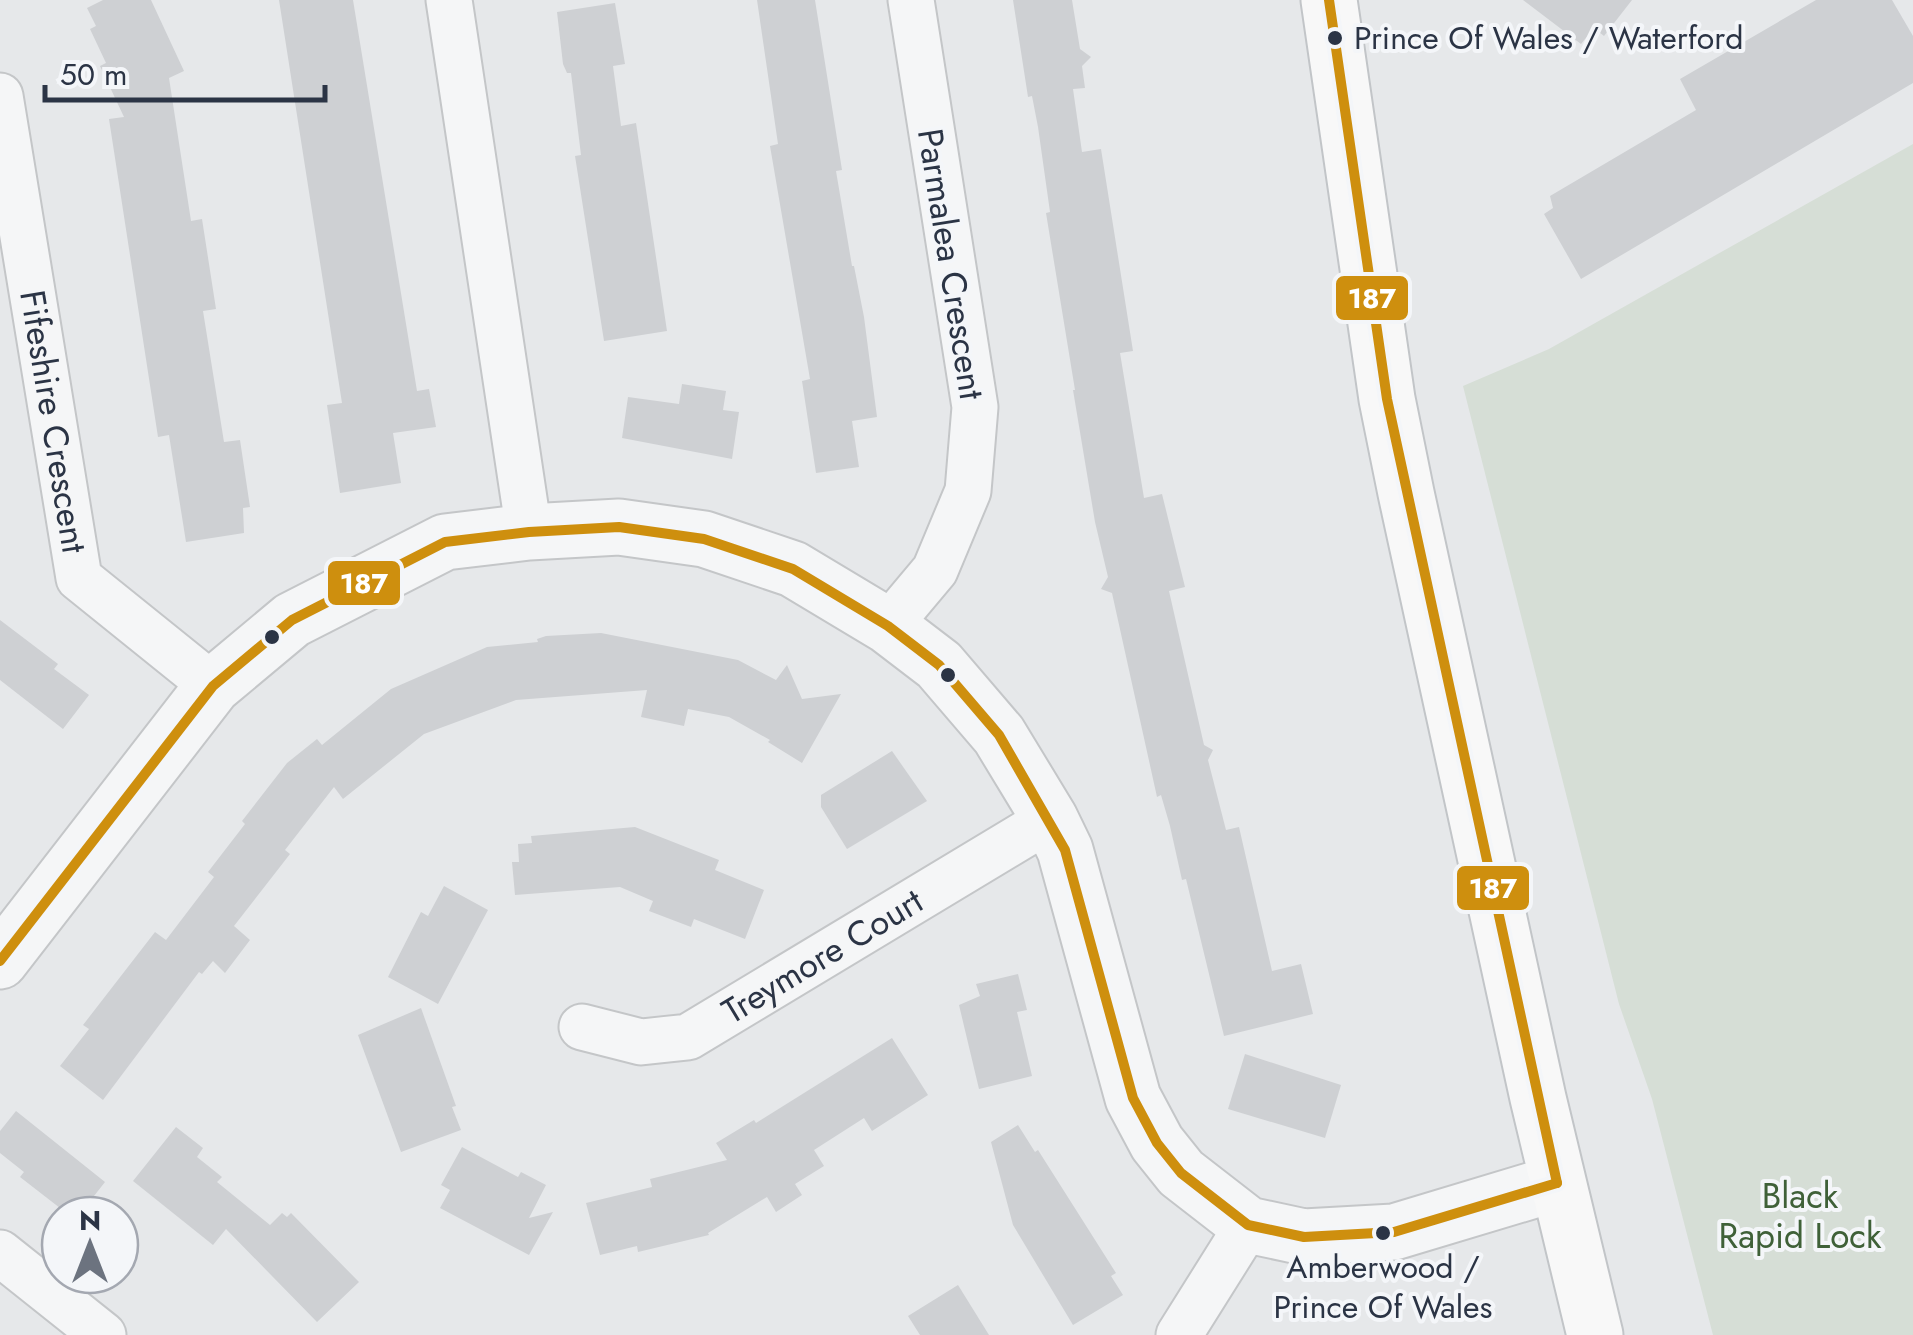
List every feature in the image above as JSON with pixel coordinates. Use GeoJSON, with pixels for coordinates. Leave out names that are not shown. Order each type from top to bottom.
{"type":"FeatureCollection","features":[{"type":"Feature","properties":{"kind":"main road"},"geometry":{"type":"LineString","coordinates":[[1329,0],[1387,399],[1557,1184],[1595,1335]]}},
{"type":"Feature","properties":{"kind":"street"},"geometry":{"type":"LineString","coordinates":[[449,0],[530,532]]}},
{"type":"Feature","properties":{"kind":"street","name":"Parmalea Crescent"},"geometry":{"type":"LineString","coordinates":[[888,626],[934,570],[968,491],[975,407],[911,0]]}},
{"type":"Feature","properties":{"kind":"street","name":"Fifeshire Crescent"},"geometry":{"type":"LineString","coordinates":[[0,96],[79,578],[213,686]]}},
{"type":"Feature","properties":{"kind":"street"},"geometry":{"type":"LineString","coordinates":[[0,961],[213,686],[292,620],[445,542],[530,532],[620,528],[704,539],[794,569],[888,626],[938,666],[999,736],[1050,818],[1064,850],[1133,1098],[1157,1143],[1181,1174],[1248,1225],[1304,1237],[1394,1232],[1557,1184]]}},
{"type":"Feature","properties":{"kind":"street","name":"Treymore Court"},"geometry":{"type":"LineString","coordinates":[[582,1027],[640,1042],[688,1037],[1050,818]]}},
{"type":"Feature","properties":{"kind":"street"},"geometry":{"type":"LineString","coordinates":[[1179,1335],[1248,1225]]}},
{"type":"Feature","properties":{"kind":"street"},"geometry":{"type":"LineString","coordinates":[[0,1253],[103,1335]]}},
{"type":"Feature","properties":{"kind":"green space","name":"Black Rapid Lock"},"geometry":{"type":"Polygon","coordinates":[[[1913,144],[1913,1335],[1713,1335],[1652,1099],[1619,1004],[1463,386],[1549,349],[1913,144]]]}},
{"type":"Feature","properties":{"kind":"building"},"geometry":{"type":"Polygon","coordinates":[[[103,0],[151,0],[184,71],[169,78],[191,221],[202,219],[216,309],[203,311],[224,442],[240,440],[250,507],[243,508],[244,533],[186,542],[169,435],[158,437],[109,119],[124,117],[100,66],[106,63],[90,29],[96,26],[87,8],[103,0]]]}},
{"type":"Feature","properties":{"kind":"building"},"geometry":{"type":"Polygon","coordinates":[[[279,0],[353,0],[417,391],[429,389],[436,427],[393,433],[401,483],[340,493],[327,405],[342,403],[279,0]]]}},
{"type":"Feature","properties":{"kind":"building"},"geometry":{"type":"Polygon","coordinates":[[[757,0],[815,0],[842,170],[836,171],[864,317],[877,417],[852,421],[859,467],[816,473],[802,381],[810,379],[770,146],[778,144],[757,0]]]}},
{"type":"Feature","properties":{"kind":"building"},"geometry":{"type":"Polygon","coordinates":[[[1013,0],[1072,0],[1080,49],[1091,57],[1082,66],[1085,88],[1073,89],[1082,152],[1101,149],[1133,351],[1120,353],[1144,498],[1162,494],[1185,587],[1169,591],[1204,745],[1213,750],[1208,760],[1226,830],[1239,827],[1272,971],[1301,964],[1313,1014],[1224,1036],[1186,879],[1182,880],[1161,795],[1157,797],[1112,593],[1101,589],[1108,577],[1073,390],[1046,213],[1050,212],[1038,127],[1032,96],[1028,97],[1013,0]]]}},
{"type":"Feature","properties":{"kind":"building"},"geometry":{"type":"Polygon","coordinates":[[[1523,0],[1632,0],[1604,36],[1594,28],[1581,44],[1523,0]]]}},
{"type":"Feature","properties":{"kind":"building"},"geometry":{"type":"Polygon","coordinates":[[[1816,0],[1892,0],[1913,36],[1913,83],[1581,279],[1544,214],[1553,208],[1550,196],[1696,110],[1680,79],[1816,0]]]}},
{"type":"Feature","properties":{"kind":"building"},"geometry":{"type":"Polygon","coordinates":[[[615,3],[625,64],[613,66],[621,126],[636,123],[667,331],[604,341],[575,156],[581,155],[571,73],[563,64],[557,12],[615,3]]]}},
{"type":"Feature","properties":{"kind":"building"},"geometry":{"type":"Polygon","coordinates":[[[682,384],[726,391],[723,410],[739,412],[732,459],[622,438],[628,397],[679,404],[682,384]]]}},
{"type":"Feature","properties":{"kind":"building"},"geometry":{"type":"Polygon","coordinates":[[[0,620],[58,664],[54,669],[89,695],[63,729],[0,680],[0,620]]]}},
{"type":"Feature","properties":{"kind":"building"},"geometry":{"type":"Polygon","coordinates":[[[601,633],[738,660],[776,680],[787,665],[802,699],[841,694],[802,763],[729,717],[688,709],[684,726],[641,717],[647,690],[516,700],[424,734],[343,799],[334,787],[285,850],[290,854],[234,926],[250,940],[225,973],[213,961],[202,974],[199,972],[103,1100],[60,1066],[89,1029],[83,1025],[155,932],[166,940],[214,877],[208,872],[287,763],[317,739],[322,745],[391,689],[487,647],[538,642],[546,636],[601,633]]]}},
{"type":"Feature","properties":{"kind":"building"},"geometry":{"type":"Polygon","coordinates":[[[892,751],[927,801],[847,849],[821,807],[821,795],[892,751]]]}},
{"type":"Feature","properties":{"kind":"building"},"geometry":{"type":"Polygon","coordinates":[[[635,827],[719,860],[715,870],[764,890],[745,939],[694,919],[691,927],[649,911],[653,901],[620,887],[515,895],[512,862],[519,862],[518,844],[532,843],[531,836],[635,827]]]}},
{"type":"Feature","properties":{"kind":"building"},"geometry":{"type":"Polygon","coordinates":[[[444,886],[488,910],[438,1004],[388,977],[421,912],[428,916],[444,886]]]}},
{"type":"Feature","properties":{"kind":"building"},"geometry":{"type":"Polygon","coordinates":[[[1018,974],[1027,1010],[1017,1012],[1032,1076],[979,1089],[959,1005],[980,996],[976,984],[1018,974]]]}},
{"type":"Feature","properties":{"kind":"building"},"geometry":{"type":"Polygon","coordinates":[[[421,1008],[461,1130],[401,1152],[358,1035],[421,1008]]]}},
{"type":"Feature","properties":{"kind":"building"},"geometry":{"type":"Polygon","coordinates":[[[892,1038],[928,1095],[872,1131],[864,1118],[814,1150],[824,1166],[795,1184],[802,1195],[776,1212],[767,1197],[709,1235],[638,1252],[637,1246],[600,1255],[586,1203],[652,1187],[650,1179],[727,1160],[716,1143],[754,1120],[756,1123],[892,1038]]]}},
{"type":"Feature","properties":{"kind":"building"},"geometry":{"type":"Polygon","coordinates":[[[1245,1054],[1341,1085],[1325,1138],[1228,1109],[1245,1054]]]}},
{"type":"Feature","properties":{"kind":"building"},"geometry":{"type":"Polygon","coordinates":[[[16,1111],[105,1182],[95,1195],[43,1195],[20,1177],[24,1172],[0,1153],[0,1131],[16,1111]]]}},
{"type":"Feature","properties":{"kind":"building"},"geometry":{"type":"Polygon","coordinates":[[[1018,1125],[1116,1273],[1111,1276],[1123,1295],[1073,1325],[1013,1225],[991,1142],[1018,1125]]]}},
{"type":"Feature","properties":{"kind":"building"},"geometry":{"type":"Polygon","coordinates":[[[176,1127],[203,1148],[197,1157],[222,1177],[217,1182],[270,1225],[282,1213],[287,1217],[291,1213],[359,1282],[317,1322],[226,1229],[213,1245],[133,1181],[176,1127]]]}},
{"type":"Feature","properties":{"kind":"building"},"geometry":{"type":"Polygon","coordinates":[[[462,1147],[518,1177],[521,1172],[546,1185],[529,1218],[553,1212],[529,1255],[440,1208],[450,1190],[441,1185],[462,1147]]]}},
{"type":"Feature","properties":{"kind":"building"},"geometry":{"type":"Polygon","coordinates":[[[958,1285],[989,1335],[920,1335],[908,1316],[958,1285]]]}},
{"type":"Feature","properties":{"kind":"transit line","name":"187"},"geometry":{"type":"LineString","coordinates":[[1329,0],[1387,399],[1557,1183]]}},
{"type":"Feature","properties":{"kind":"transit line","name":"187"},"geometry":{"type":"LineString","coordinates":[[0,961],[213,686],[292,620],[445,542],[619,527],[704,539],[793,569],[888,626],[939,665],[999,735],[1065,850],[1133,1098],[1157,1143],[1181,1173],[1248,1225],[1304,1237],[1394,1232],[1557,1183]]}},
{"type":"Feature","properties":{"kind":"place","name":"Prince Of Wales / Waterford"},"geometry":{"type":"Point","coordinates":[1335,38]}},
{"type":"Feature","properties":{"kind":"place","name":"Amberwood / Prince Of Wales"},"geometry":{"type":"Point","coordinates":[1383,1233]}}]}
